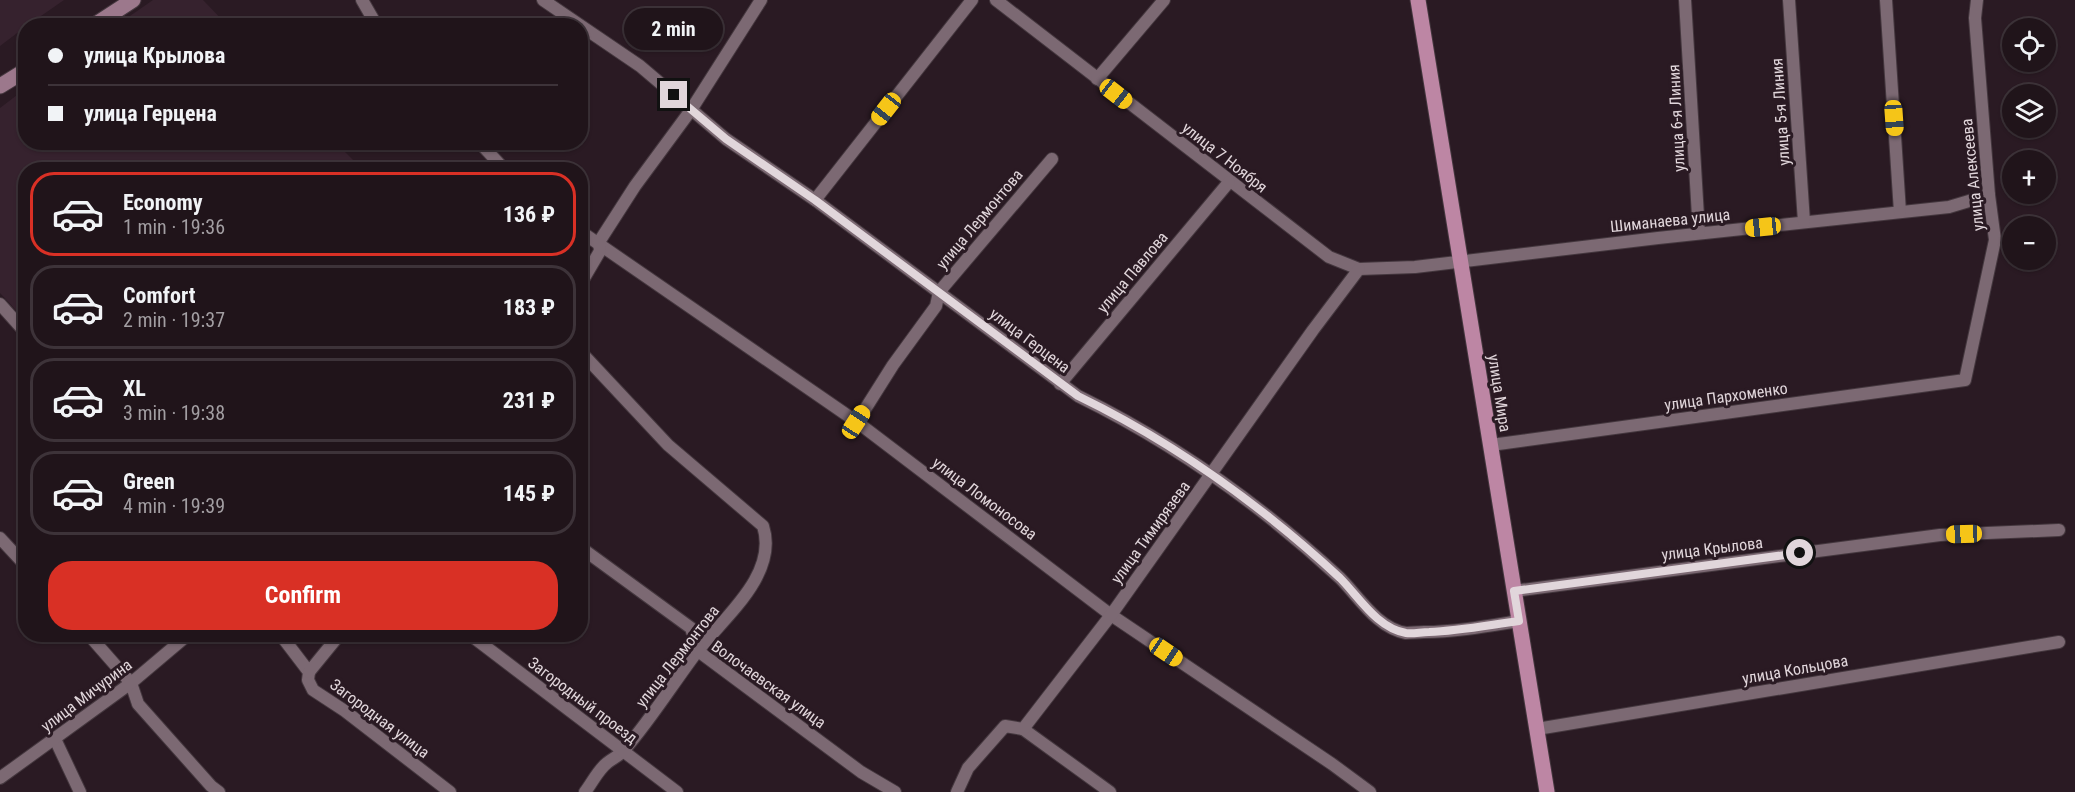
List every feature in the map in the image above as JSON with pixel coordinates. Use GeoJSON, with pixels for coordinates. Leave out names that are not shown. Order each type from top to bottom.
{"type":"FeatureCollection","features":[{"type":"Feature","properties":{"kind":"main road","name":"улица Мира"},"geometry":{"type":"LineString","coordinates":[[1418,0],[1547,792]]}},
{"type":"Feature","properties":{"kind":"street"},"geometry":{"type":"LineString","coordinates":[[105,18],[133,0]]}},
{"type":"Feature","properties":{"kind":"street"},"geometry":{"type":"LineString","coordinates":[[362,0],[372,18]]}},
{"type":"Feature","properties":{"kind":"street","name":"улица Герцена"},"geometry":{"type":"LineString","coordinates":[[543,0],[569,18]]}},
{"type":"Feature","properties":{"kind":"street"},"geometry":{"type":"LineString","coordinates":[[588,271],[600,251],[599,242],[635,186],[691,110],[761,0]]}},
{"type":"Feature","properties":{"kind":"street"},"geometry":{"type":"LineString","coordinates":[[815,200],[972,0]]}},
{"type":"Feature","properties":{"kind":"street","name":"улица 7 Ноября"},"geometry":{"type":"LineString","coordinates":[[996,0],[1329,257],[1359,269],[1461,262]]}},
{"type":"Feature","properties":{"kind":"street"},"geometry":{"type":"LineString","coordinates":[[1097,79],[1164,0]]}},
{"type":"Feature","properties":{"kind":"street","name":"улица 6-я Линия"},"geometry":{"type":"LineString","coordinates":[[1685,0],[1699,233]]}},
{"type":"Feature","properties":{"kind":"street","name":"улица 5-я Линия"},"geometry":{"type":"LineString","coordinates":[[1790,0],[1804,222]]}},
{"type":"Feature","properties":{"kind":"street"},"geometry":{"type":"LineString","coordinates":[[1886,0],[1900,212]]}},
{"type":"Feature","properties":{"kind":"street","name":"улица Алексеева"},"geometry":{"type":"LineString","coordinates":[[1965,380],[1995,240],[1989,195],[1975,18],[1977,0]]}},
{"type":"Feature","properties":{"kind":"street","name":"улица Герцена"},"geometry":{"type":"LineString","coordinates":[[588,31],[640,66],[726,139],[815,200],[1060,384],[1078,396],[1118,416],[1212,474],[1322,562],[1380,621],[1405,633],[1448,632],[1519,621]]}},
{"type":"Feature","properties":{"kind":"street"},"geometry":{"type":"LineString","coordinates":[[0,86],[18,74]]}},
{"type":"Feature","properties":{"kind":"street"},"geometry":{"type":"LineString","coordinates":[[486,150],[498,162]]}},
{"type":"Feature","properties":{"kind":"street","name":"улица Лермонтова"},"geometry":{"type":"LineString","coordinates":[[856,422],[893,365],[936,306],[939,292],[1052,159]]}},
{"type":"Feature","properties":{"kind":"street","name":"улица Павлова"},"geometry":{"type":"LineString","coordinates":[[1060,384],[1229,182]]}},
{"type":"Feature","properties":{"kind":"street","name":"Шиманаева улица"},"geometry":{"type":"LineString","coordinates":[[1461,262],[1699,233],[1949,207],[1989,195]]}},
{"type":"Feature","properties":{"kind":"street","name":"улица Ломоносова"},"geometry":{"type":"LineString","coordinates":[[588,236],[856,422],[1111,615],[1370,792]]}},
{"type":"Feature","properties":{"kind":"street","name":"улица Тимирязева"},"geometry":{"type":"LineString","coordinates":[[1023,729],[1111,615],[1313,330],[1359,269]]}},
{"type":"Feature","properties":{"kind":"street"},"geometry":{"type":"LineString","coordinates":[[0,304],[18,324]]}},
{"type":"Feature","properties":{"kind":"street","name":"улица Лермонтова"},"geometry":{"type":"LineString","coordinates":[[585,792],[605,764],[624,752],[698,651],[742,602],[757,575],[765,552],[766,535],[763,526],[668,445],[588,360]]}},
{"type":"Feature","properties":{"kind":"street","name":"улица Пархоменко"},"geometry":{"type":"LineString","coordinates":[[1491,445],[1965,380]]}},
{"type":"Feature","properties":{"kind":"street","name":"улица Крылова"},"geometry":{"type":"LineString","coordinates":[[1514,591],[1940,535],[2059,530]]}},
{"type":"Feature","properties":{"kind":"street"},"geometry":{"type":"LineString","coordinates":[[0,538],[18,557]]}},
{"type":"Feature","properties":{"kind":"street","name":"Волочаевская улица"},"geometry":{"type":"LineString","coordinates":[[588,553],[691,628],[698,651],[861,772],[895,792]]}},
{"type":"Feature","properties":{"kind":"street"},"geometry":{"type":"LineString","coordinates":[[95,642],[131,683],[138,704],[211,786],[219,792]]}},
{"type":"Feature","properties":{"kind":"street","name":"улица Мичурина"},"geometry":{"type":"LineString","coordinates":[[0,778],[131,683],[180,642]]}},
{"type":"Feature","properties":{"kind":"street","name":"Загородная улица"},"geometry":{"type":"LineString","coordinates":[[286,642],[309,672],[308,680],[313,690],[345,711],[450,792]]}},
{"type":"Feature","properties":{"kind":"street"},"geometry":{"type":"LineString","coordinates":[[309,672],[333,642]]}},
{"type":"Feature","properties":{"kind":"street","name":"Загородный проезд"},"geometry":{"type":"LineString","coordinates":[[480,642],[677,792]]}},
{"type":"Feature","properties":{"kind":"street","name":"улица Кольцова"},"geometry":{"type":"LineString","coordinates":[[1537,729],[2059,642]]}},
{"type":"Feature","properties":{"kind":"street"},"geometry":{"type":"LineString","coordinates":[[957,792],[968,768],[1005,726],[1023,729],[1110,792]]}},
{"type":"Feature","properties":{"kind":"street"},"geometry":{"type":"LineString","coordinates":[[55,739],[80,792]]}},
{"type":"Feature","properties":{"kind":"shaded area"},"geometry":{"type":"Polygon","coordinates":[[[0,0],[64,0],[38,18],[18,18],[18,32],[0,46],[0,0]]]}},
{"type":"Feature","properties":{"kind":"shaded area"},"geometry":{"type":"Polygon","coordinates":[[[153,0],[203,0],[220,18],[127,18],[153,0]]]}},
{"type":"Feature","properties":{"kind":"shaded area"},"geometry":{"type":"Polygon","coordinates":[[[18,94],[18,150],[343,150],[355,162],[18,162],[18,312],[0,293],[0,108],[18,94]]]}},
{"type":"Feature","properties":{"kind":"route"},"geometry":{"type":"LineString","coordinates":[[674,95],[726,139],[815,200],[1078,396],[1118,416],[1212,474],[1322,562],[1380,621],[1405,633],[1448,632],[1519,621],[1514,591],[1800,553]]}}]}
